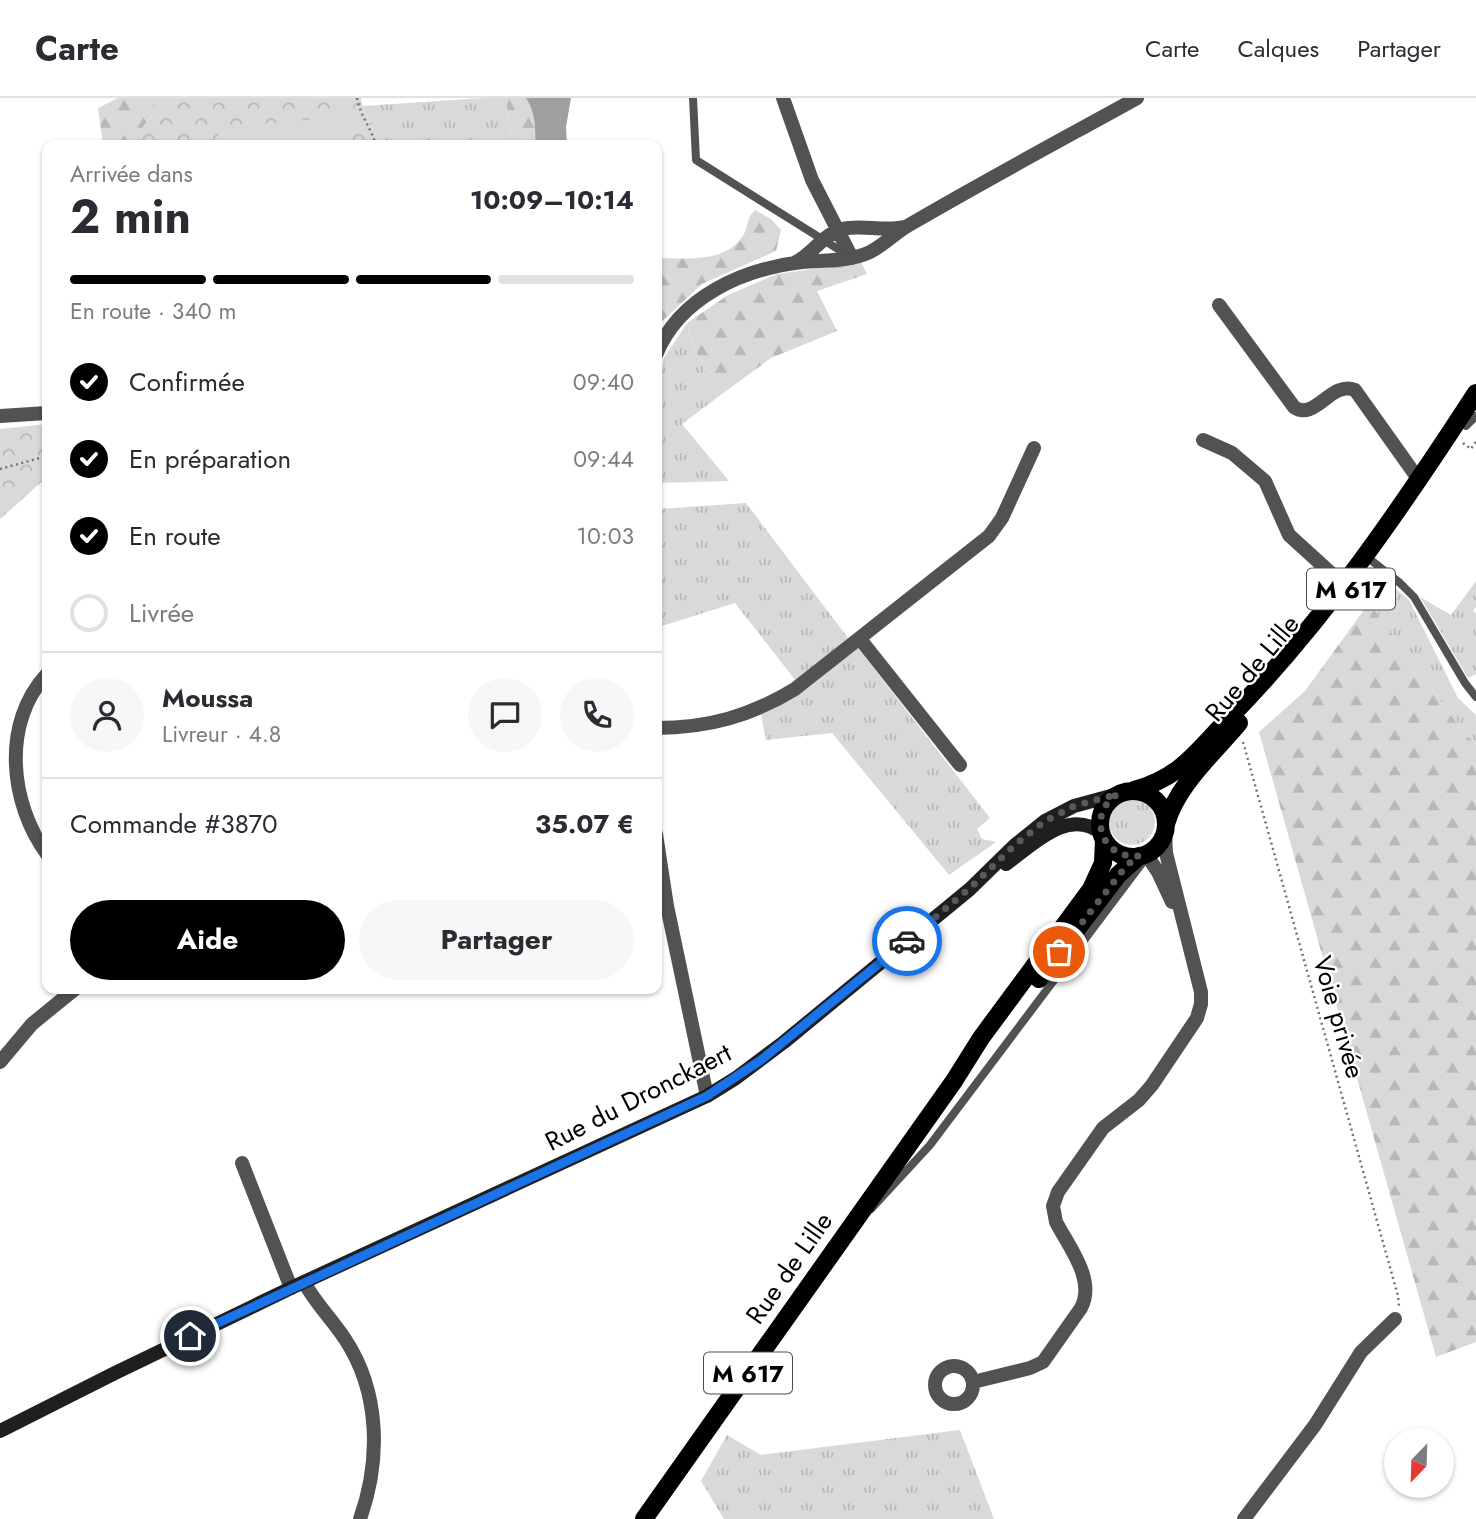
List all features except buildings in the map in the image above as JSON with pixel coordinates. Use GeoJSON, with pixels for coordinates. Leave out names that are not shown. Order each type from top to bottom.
{"type":"FeatureCollection","features":[{"type":"Feature","properties":{"kind":"main road","name":"M 617"},"geometry":{"type":"LineString","coordinates":[[1344,584],[1419,480],[1476,393]]}},
{"type":"Feature","properties":{"kind":"main road","name":"Rue de Lille"},"geometry":{"type":"LineString","coordinates":[[1165,828],[1172,808],[1185,786],[1334,611],[1469,426],[1476,408]]}},
{"type":"Feature","properties":{"kind":"main road","name":"Rue de Lille"},"geometry":{"type":"LineString","coordinates":[[1126,792],[1158,783],[1173,774],[1245,702],[1290,652],[1344,584]]}},
{"type":"Feature","properties":{"kind":"main road"},"geometry":{"type":"LineString","coordinates":[[1126,792],[1149,794],[1158,802],[1164,813],[1165,828],[1160,842],[1146,854],[1120,854],[1111,849],[1102,836],[1099,822],[1102,810],[1109,800],[1126,792]]}},
{"type":"Feature","properties":{"kind":"main road","name":"Rue du Dronckaert"},"geometry":{"type":"LineString","coordinates":[[0,1431],[297,1285],[707,1096],[768,1055],[970,888],[1045,821],[1074,806],[1126,792]]}},
{"type":"Feature","properties":{"kind":"main road","name":"Rue du Dronckaert"},"geometry":{"type":"LineString","coordinates":[[970,888],[1059,828],[1080,823],[1093,827],[1102,836]]}},
{"type":"Feature","properties":{"kind":"main road","name":"Rue de Lille"},"geometry":{"type":"LineString","coordinates":[[644,1519],[954,1081],[981,1038],[1091,889],[1103,863],[1102,836]]}},
{"type":"Feature","properties":{"kind":"main road","name":"Rue de Lille"},"geometry":{"type":"LineString","coordinates":[[954,1081],[1002,1026],[1118,875],[1146,854]]}},
{"type":"Feature","properties":{"kind":"street"},"geometry":{"type":"LineString","coordinates":[[783,98],[812,180],[852,257]]}},
{"type":"Feature","properties":{"kind":"street"},"geometry":{"type":"LineString","coordinates":[[662,344],[676,321],[705,295],[741,278],[791,264],[852,257],[869,252],[908,225],[1137,98]]}},
{"type":"Feature","properties":{"kind":"street"},"geometry":{"type":"LineString","coordinates":[[791,264],[805,257],[837,231],[849,228],[881,230],[908,225]]}},
{"type":"Feature","properties":{"kind":"street"},"geometry":{"type":"LineString","coordinates":[[1219,305],[1294,407],[1307,410],[1339,389],[1349,387],[1355,390],[1419,480]]}},
{"type":"Feature","properties":{"kind":"street"},"geometry":{"type":"LineString","coordinates":[[0,416],[42,413]]}},
{"type":"Feature","properties":{"kind":"street"},"geometry":{"type":"LineString","coordinates":[[1203,440],[1231,453],[1265,481],[1289,535],[1344,584]]}},
{"type":"Feature","properties":{"kind":"street"},"geometry":{"type":"LineString","coordinates":[[662,728],[697,727],[734,719],[760,709],[795,689],[989,536],[1002,519],[1034,448]]}},
{"type":"Feature","properties":{"kind":"street"},"geometry":{"type":"LineString","coordinates":[[860,639],[960,765]]}},
{"type":"Feature","properties":{"kind":"street"},"geometry":{"type":"LineString","coordinates":[[42,682],[27,707],[18,738],[16,762],[22,806],[31,829],[42,846]]}},
{"type":"Feature","properties":{"kind":"street"},"geometry":{"type":"LineString","coordinates":[[973,1382],[1030,1368],[1043,1362],[1085,1301],[1085,1277],[1056,1222],[1055,1199],[1103,1129],[1147,1092],[1197,1018],[1202,1004],[1166,853],[1165,828]]}},
{"type":"Feature","properties":{"kind":"street"},"geometry":{"type":"LineString","coordinates":[[1146,854],[1165,886],[1188,939]]}},
{"type":"Feature","properties":{"kind":"street"},"geometry":{"type":"LineString","coordinates":[[662,891],[707,1096]]}},
{"type":"Feature","properties":{"kind":"street"},"geometry":{"type":"LineString","coordinates":[[0,1062],[44,1013],[69,994]]}},
{"type":"Feature","properties":{"kind":"street"},"geometry":{"type":"LineString","coordinates":[[242,1163],[297,1285],[352,1351],[369,1395],[374,1435],[373,1462],[360,1519]]}},
{"type":"Feature","properties":{"kind":"street"},"geometry":{"type":"LineString","coordinates":[[1244,1519],[1315,1425],[1361,1352],[1395,1319]]}},
{"type":"Feature","properties":{"kind":"lane"},"geometry":{"type":"LineString","coordinates":[[693,98],[696,160],[823,242],[852,257]]}},
{"type":"Feature","properties":{"kind":"lane"},"geometry":{"type":"LineString","coordinates":[[1372,561],[1413,597],[1476,697]]}},
{"type":"Feature","properties":{"kind":"lane"},"geometry":{"type":"LineString","coordinates":[[848,1230],[883,1199],[930,1145],[1146,854]]}},
{"type":"Feature","properties":{"kind":"path"},"geometry":{"type":"LineString","coordinates":[[356,98],[375,140]]}},
{"type":"Feature","properties":{"kind":"path"},"geometry":{"type":"LineString","coordinates":[[1469,426],[1471,449],[1476,441]]}},
{"type":"Feature","properties":{"kind":"path"},"geometry":{"type":"LineString","coordinates":[[0,468],[42,457]]}},
{"type":"Feature","properties":{"kind":"path","name":"Voie privée"},"geometry":{"type":"LineString","coordinates":[[1237,725],[1249,759],[1398,1297],[1395,1319]]}},
{"type":"Feature","properties":{"kind":"green space"},"geometry":{"type":"Polygon","coordinates":[[[118,98],[151,98],[155,112],[133,140],[102,140],[98,108],[118,98]]]}},
{"type":"Feature","properties":{"kind":"green space"},"geometry":{"type":"Polygon","coordinates":[[[151,98],[361,98],[378,140],[133,140],[155,112],[151,98]]]}},
{"type":"Feature","properties":{"kind":"green space"},"geometry":{"type":"Polygon","coordinates":[[[506,98],[511,140],[378,140],[362,106],[506,98]]]}},
{"type":"Feature","properties":{"kind":"green space"},"geometry":{"type":"Polygon","coordinates":[[[506,98],[526,98],[534,121],[535,140],[511,140],[506,98]]]}},
{"type":"Feature","properties":{"kind":"green space"},"geometry":{"type":"Polygon","coordinates":[[[350,116],[352,140],[219,140],[218,128],[350,116]]]}},
{"type":"Feature","properties":{"kind":"green space"},"geometry":{"type":"Polygon","coordinates":[[[755,210],[771,219],[781,230],[776,251],[702,284],[662,321],[662,258],[705,257],[727,250],[737,244],[744,234],[755,210]]]}},
{"type":"Feature","properties":{"kind":"green space"},"geometry":{"type":"Polygon","coordinates":[[[861,262],[867,274],[817,291],[837,331],[771,358],[718,397],[692,344],[687,323],[728,295],[777,274],[861,262]]]}},
{"type":"Feature","properties":{"kind":"green space"},"geometry":{"type":"Polygon","coordinates":[[[687,323],[692,344],[718,397],[682,424],[729,481],[662,483],[664,358],[687,323]]]}},
{"type":"Feature","properties":{"kind":"green space"},"geometry":{"type":"Polygon","coordinates":[[[42,425],[42,481],[0,519],[0,429],[42,425]]]}},
{"type":"Feature","properties":{"kind":"green space"},"geometry":{"type":"Polygon","coordinates":[[[746,503],[848,638],[796,681],[735,603],[662,626],[662,509],[746,503]]]}},
{"type":"Feature","properties":{"kind":"green space"},"geometry":{"type":"Polygon","coordinates":[[[1385,580],[1409,600],[1458,698],[1476,715],[1476,744],[1463,732],[1369,603],[1385,580]]]}},
{"type":"Feature","properties":{"kind":"green space"},"geometry":{"type":"Polygon","coordinates":[[[1476,581],[1476,607],[1473,611],[1476,613],[1476,674],[1468,678],[1420,597],[1451,615],[1476,581]]]}},
{"type":"Feature","properties":{"kind":"green space"},"geometry":{"type":"Polygon","coordinates":[[[1369,603],[1463,732],[1476,744],[1476,1342],[1436,1357],[1259,732],[1305,691],[1369,603]]]}},
{"type":"Feature","properties":{"kind":"green space"},"geometry":{"type":"Polygon","coordinates":[[[858,648],[990,818],[977,829],[982,839],[996,842],[949,875],[832,733],[766,740],[761,715],[803,692],[858,648]]]}},
{"type":"Feature","properties":{"kind":"green space"},"geometry":{"type":"Polygon","coordinates":[[[1132,799],[1148,806],[1155,822],[1148,838],[1132,845],[1116,838],[1109,822],[1116,806],[1132,799]]]}},
{"type":"Feature","properties":{"kind":"green space"},"geometry":{"type":"Polygon","coordinates":[[[960,1430],[994,1519],[724,1519],[701,1481],[727,1435],[761,1455],[960,1430]]]}},
{"type":"Feature","properties":{"kind":"shaded area"},"geometry":{"type":"Polygon","coordinates":[[[526,98],[571,98],[567,140],[535,140],[531,109],[526,98]]]}},
{"type":"Feature","properties":{"kind":"way so far"},"geometry":{"type":"LineString","coordinates":[[907,941],[1045,821],[1074,806],[1118,794],[1109,800],[1102,810],[1099,822],[1101,833],[1114,851],[1124,856],[1139,856],[1127,865],[1059,952]]}},
{"type":"Feature","properties":{"kind":"route"},"geometry":{"type":"LineString","coordinates":[[190,1336],[707,1096],[761,1060],[907,941]]}}]}
